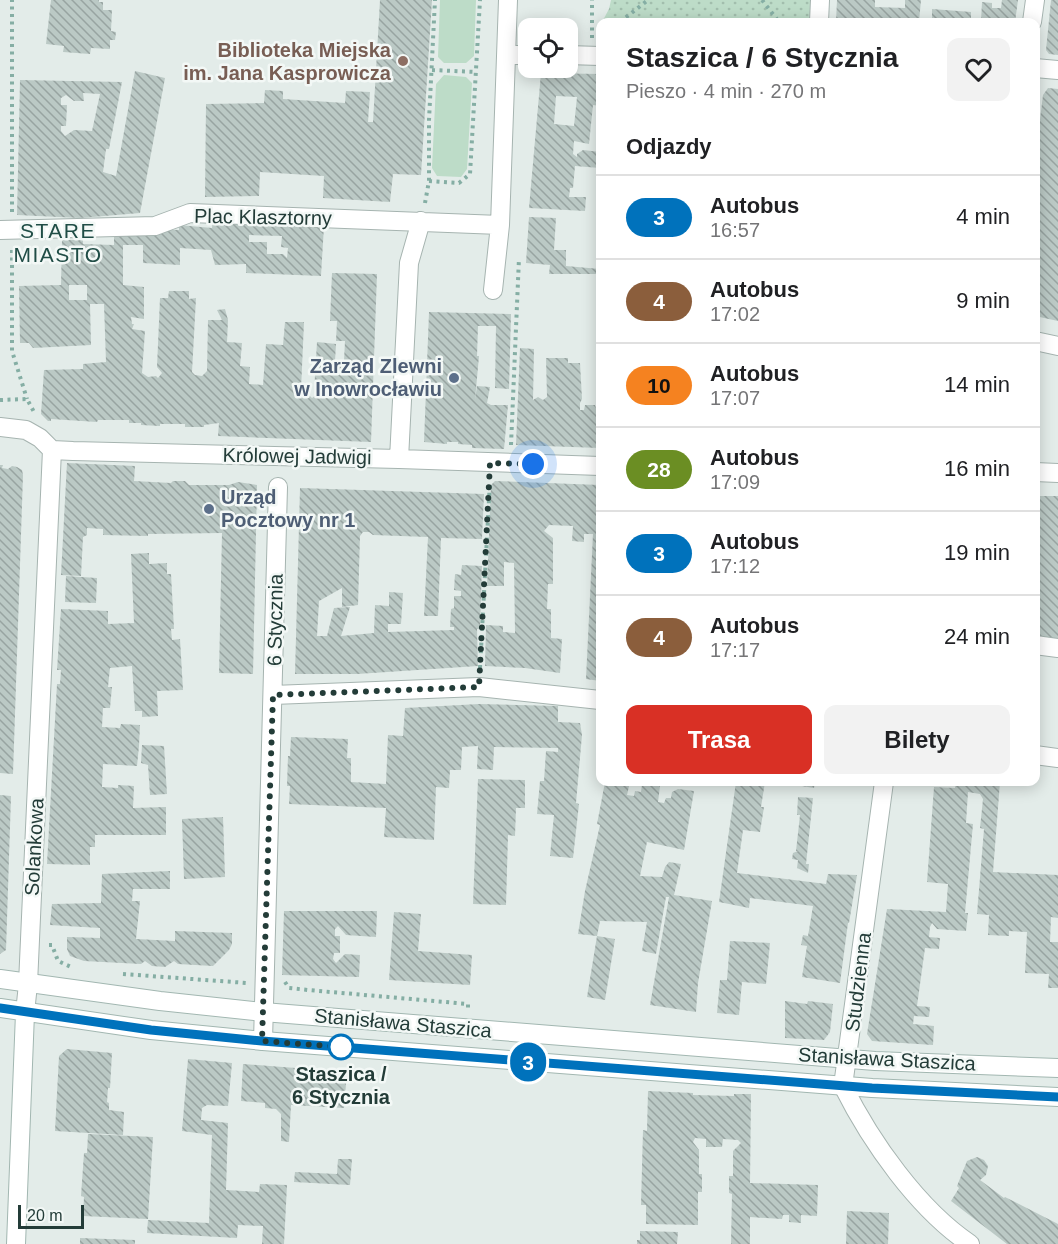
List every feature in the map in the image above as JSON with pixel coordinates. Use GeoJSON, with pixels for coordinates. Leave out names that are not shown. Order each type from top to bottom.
{"type":"FeatureCollection","features":[{"type":"Feature","properties":{"kind":"street"},"geometry":{"type":"LineString","coordinates":[[493,290],[500,225],[508,0]]}},
{"type":"Feature","properties":{"kind":"street"},"geometry":{"type":"LineString","coordinates":[[819,18],[820,0]]}},
{"type":"Feature","properties":{"kind":"street"},"geometry":{"type":"LineString","coordinates":[[1033,18],[1035,0]]}},
{"type":"Feature","properties":{"kind":"street"},"geometry":{"type":"LineString","coordinates":[[506,55],[518,55]]}},
{"type":"Feature","properties":{"kind":"street"},"geometry":{"type":"LineString","coordinates":[[578,55],[596,56]]}},
{"type":"Feature","properties":{"kind":"street"},"geometry":{"type":"LineString","coordinates":[[1040,68],[1058,70]]}},
{"type":"Feature","properties":{"kind":"street","name":"Plac Klasztorny"},"geometry":{"type":"LineString","coordinates":[[6,230],[155,226],[190,213],[500,225]]}},
{"type":"Feature","properties":{"kind":"street"},"geometry":{"type":"LineString","coordinates":[[399,459],[409,263],[420,221]]}},
{"type":"Feature","properties":{"kind":"street"},"geometry":{"type":"LineString","coordinates":[[1040,342],[1058,346]]}},
{"type":"Feature","properties":{"kind":"street"},"geometry":{"type":"LineString","coordinates":[[0,427],[26,430],[40,438],[52,450]]}},
{"type":"Feature","properties":{"kind":"street","name":"Królowej Jadwigi"},"geometry":{"type":"LineString","coordinates":[[52,450],[596,466]]}},
{"type":"Feature","properties":{"kind":"street","name":"Solankowa"},"geometry":{"type":"LineString","coordinates":[[16,1244],[52,450]]}},
{"type":"Feature","properties":{"kind":"street"},"geometry":{"type":"LineString","coordinates":[[1040,472],[1058,473]]}},
{"type":"Feature","properties":{"kind":"street","name":"6 Stycznia"},"geometry":{"type":"LineString","coordinates":[[262,1041],[263,1012],[272,981],[273,695],[278,487]]}},
{"type":"Feature","properties":{"kind":"street"},"geometry":{"type":"LineString","coordinates":[[1040,646],[1058,648]]}},
{"type":"Feature","properties":{"kind":"street"},"geometry":{"type":"LineString","coordinates":[[273,695],[479,687],[596,700]]}},
{"type":"Feature","properties":{"kind":"street"},"geometry":{"type":"LineString","coordinates":[[1040,756],[1058,758]]}},
{"type":"Feature","properties":{"kind":"street","name":"Studzienna"},"geometry":{"type":"LineString","coordinates":[[843,1086],[883,786]]}},
{"type":"Feature","properties":{"kind":"street","name":"Stanisława Staszica"},"geometry":{"type":"LineString","coordinates":[[0,979],[263,1012],[848,1058],[1058,1068]]}},
{"type":"Feature","properties":{"kind":"street","name":"Stanisława Staszica"},"geometry":{"type":"LineString","coordinates":[[0,1008],[151,1030],[262,1041],[843,1086],[1058,1097]]}},
{"type":"Feature","properties":{"kind":"street"},"geometry":{"type":"LineString","coordinates":[[843,1086],[858,1116],[911,1190],[949,1230],[970,1244]]}},
{"type":"Feature","properties":{"kind":"path"},"geometry":{"type":"LineString","coordinates":[[12,0],[6,230],[12,351],[27,399]]}},
{"type":"Feature","properties":{"kind":"path"},"geometry":{"type":"LineString","coordinates":[[420,221],[429,182],[435,0]]}},
{"type":"Feature","properties":{"kind":"path"},"geometry":{"type":"LineString","coordinates":[[429,182],[459,183],[470,174],[480,0]]}},
{"type":"Feature","properties":{"kind":"path"},"geometry":{"type":"LineString","coordinates":[[592,0],[596,56]]}},
{"type":"Feature","properties":{"kind":"path"},"geometry":{"type":"LineString","coordinates":[[625,18],[648,0]]}},
{"type":"Feature","properties":{"kind":"path"},"geometry":{"type":"LineString","coordinates":[[762,0],[776,18]]}},
{"type":"Feature","properties":{"kind":"path"},"geometry":{"type":"LineString","coordinates":[[432,70],[476,72]]}},
{"type":"Feature","properties":{"kind":"path"},"geometry":{"type":"LineString","coordinates":[[510,464],[514,393]]}},
{"type":"Feature","properties":{"kind":"path"},"geometry":{"type":"LineString","coordinates":[[479,687],[490,463]]}},
{"type":"Feature","properties":{"kind":"path"},"geometry":{"type":"LineString","coordinates":[[30,944],[52,945],[58,961],[77,970]]}},
{"type":"Feature","properties":{"kind":"path"},"geometry":{"type":"LineString","coordinates":[[112,973],[272,981],[289,988],[468,1004],[466,1028]]}},
{"type":"Feature","properties":{"kind":"green space"},"geometry":{"type":"Polygon","coordinates":[[[440,0],[476,0],[474,56],[466,63],[444,63],[438,57],[440,0]]]}},
{"type":"Feature","properties":{"kind":"green space"},"geometry":{"type":"Polygon","coordinates":[[[611,0],[813,0],[812,18],[604,18],[611,0]]]}},
{"type":"Feature","properties":{"kind":"green space"},"geometry":{"type":"Polygon","coordinates":[[[444,75],[466,77],[472,83],[467,169],[461,177],[437,176],[432,168],[436,84],[444,75]]]}},
{"type":"Feature","properties":{"kind":"building"},"geometry":{"type":"Polygon","coordinates":[[[51,0],[99,0],[103,2],[103,10],[112,10],[111,31],[116,32],[115,40],[110,40],[110,49],[91,48],[90,54],[63,52],[64,46],[46,44],[51,0]]]}},
{"type":"Feature","properties":{"kind":"building"},"geometry":{"type":"Polygon","coordinates":[[[380,0],[432,0],[421,175],[393,174],[390,202],[323,198],[324,176],[260,172],[259,196],[205,197],[206,104],[264,103],[265,90],[283,91],[283,99],[345,103],[346,91],[370,92],[368,122],[373,122],[380,0]]]}},
{"type":"Feature","properties":{"kind":"building"},"geometry":{"type":"Polygon","coordinates":[[[837,0],[875,0],[875,7],[905,8],[905,0],[921,0],[919,18],[836,18],[837,0]]]}},
{"type":"Feature","properties":{"kind":"building"},"geometry":{"type":"Polygon","coordinates":[[[1002,0],[1018,0],[1016,18],[981,18],[982,2],[992,3],[992,8],[1001,8],[1002,0]]]}},
{"type":"Feature","properties":{"kind":"building"},"geometry":{"type":"Polygon","coordinates":[[[1051,0],[1058,0],[1058,55],[1049,54],[1046,50],[1051,0]]]}},
{"type":"Feature","properties":{"kind":"building"},"geometry":{"type":"Polygon","coordinates":[[[932,9],[971,12],[971,18],[932,18],[932,9]]]}},
{"type":"Feature","properties":{"kind":"building"},"geometry":{"type":"Polygon","coordinates":[[[135,71],[165,78],[140,213],[80,218],[17,215],[20,80],[122,82],[109,149],[106,149],[103,172],[116,176],[135,71]],[[83,93],[84,101],[74,101],[66,95],[61,98],[61,105],[67,105],[66,126],[61,126],[61,131],[65,136],[74,130],[92,131],[100,94],[83,93]]]}},
{"type":"Feature","properties":{"kind":"building"},"geometry":{"type":"Polygon","coordinates":[[[578,74],[596,74],[596,105],[593,105],[589,144],[574,141],[573,154],[577,157],[577,154],[583,150],[596,152],[596,168],[575,166],[573,188],[570,188],[569,197],[586,197],[585,211],[529,208],[541,78],[578,78],[578,74]],[[556,96],[554,124],[574,126],[577,97],[556,96]]]}},
{"type":"Feature","properties":{"kind":"building"},"geometry":{"type":"Polygon","coordinates":[[[1048,88],[1058,89],[1058,321],[1040,317],[1040,119],[1043,95],[1048,88]]]}},
{"type":"Feature","properties":{"kind":"building"},"geometry":{"type":"Polygon","coordinates":[[[529,217],[556,218],[554,250],[566,250],[566,266],[596,269],[596,274],[549,274],[550,265],[526,263],[529,217]]]}},
{"type":"Feature","properties":{"kind":"building"},"geometry":{"type":"Polygon","coordinates":[[[213,220],[324,226],[321,276],[246,273],[246,264],[215,265],[211,250],[180,248],[180,265],[143,263],[143,245],[123,245],[123,285],[144,287],[144,319],[131,317],[132,324],[134,324],[132,329],[145,331],[142,373],[148,377],[158,378],[162,373],[157,367],[160,298],[168,298],[169,291],[189,291],[189,299],[196,298],[192,372],[195,375],[202,376],[207,371],[208,320],[222,320],[217,310],[225,309],[228,320],[227,342],[242,343],[240,366],[250,367],[249,384],[263,385],[266,344],[283,345],[285,322],[304,322],[301,390],[298,392],[301,397],[309,395],[312,398],[316,395],[314,392],[317,342],[336,344],[335,361],[344,361],[345,341],[336,341],[337,321],[330,321],[332,273],[377,274],[371,442],[218,436],[219,423],[204,425],[204,427],[185,427],[185,424],[141,425],[141,423],[129,423],[129,420],[98,420],[97,422],[51,419],[48,421],[41,414],[44,370],[83,369],[83,364],[106,362],[104,304],[90,304],[91,345],[33,348],[29,343],[20,343],[19,286],[61,285],[62,240],[83,240],[83,244],[114,245],[114,232],[147,229],[179,230],[179,225],[212,228],[213,220]],[[249,235],[249,242],[267,242],[267,254],[283,254],[287,258],[288,248],[281,247],[282,236],[249,235]],[[69,285],[69,300],[87,300],[87,285],[69,285]]]}},
{"type":"Feature","properties":{"kind":"building"},"geometry":{"type":"Polygon","coordinates":[[[429,312],[511,314],[509,389],[495,388],[496,326],[478,326],[477,356],[479,356],[475,400],[477,386],[490,387],[487,403],[508,405],[504,449],[472,448],[472,445],[458,444],[458,442],[447,442],[447,444],[424,442],[429,312]]]}},
{"type":"Feature","properties":{"kind":"building"},"geometry":{"type":"Polygon","coordinates":[[[520,348],[534,349],[533,400],[538,397],[543,400],[547,397],[546,358],[568,358],[568,363],[580,363],[582,399],[580,410],[584,410],[585,405],[595,405],[596,448],[516,445],[520,348]]]}},
{"type":"Feature","properties":{"kind":"building"},"geometry":{"type":"Polygon","coordinates":[[[67,463],[135,466],[134,481],[171,483],[185,481],[189,485],[229,485],[238,482],[257,485],[253,674],[219,673],[222,533],[103,535],[103,529],[87,528],[87,535],[83,537],[81,576],[61,575],[67,463]]]}},
{"type":"Feature","properties":{"kind":"building"},"geometry":{"type":"Polygon","coordinates":[[[0,465],[8,469],[12,466],[17,467],[22,470],[23,475],[13,774],[0,773],[0,465]]]}},
{"type":"Feature","properties":{"kind":"building"},"geometry":{"type":"Polygon","coordinates":[[[495,481],[596,485],[596,680],[586,679],[593,534],[584,534],[584,542],[572,541],[573,526],[549,525],[544,531],[553,538],[553,584],[548,584],[547,609],[551,609],[551,638],[562,639],[560,673],[485,666],[486,625],[503,626],[503,632],[515,633],[514,563],[504,562],[504,586],[487,586],[491,485],[495,481]]]}},
{"type":"Feature","properties":{"kind":"building"},"geometry":{"type":"Polygon","coordinates":[[[300,488],[484,494],[482,539],[441,538],[438,616],[424,616],[428,537],[373,535],[363,532],[360,536],[358,605],[342,607],[342,588],[319,601],[317,636],[327,636],[334,608],[350,607],[341,636],[374,633],[375,605],[389,606],[389,592],[403,593],[401,624],[388,624],[388,632],[454,630],[454,627],[450,627],[451,609],[454,608],[454,596],[461,596],[461,591],[454,590],[455,574],[461,575],[462,565],[482,566],[480,629],[477,629],[478,666],[357,674],[295,674],[300,488]]]}},
{"type":"Feature","properties":{"kind":"building"},"geometry":{"type":"Polygon","coordinates":[[[1040,496],[1058,496],[1058,639],[1040,637],[1040,496]]]}},
{"type":"Feature","properties":{"kind":"building"},"geometry":{"type":"Polygon","coordinates":[[[149,553],[149,564],[167,563],[167,574],[171,574],[174,629],[171,629],[172,640],[180,639],[183,690],[157,691],[158,716],[142,717],[142,711],[135,711],[132,666],[110,668],[108,687],[112,687],[110,708],[103,708],[102,727],[120,728],[121,724],[140,725],[139,746],[137,766],[103,764],[102,787],[134,786],[133,808],[166,807],[166,835],[95,835],[95,847],[90,847],[90,865],[47,864],[57,684],[60,684],[61,670],[57,670],[61,609],[108,611],[108,624],[134,623],[131,554],[149,553]]]}},
{"type":"Feature","properties":{"kind":"building"},"geometry":{"type":"Polygon","coordinates":[[[66,576],[97,578],[96,603],[65,602],[66,576]]]}},
{"type":"Feature","properties":{"kind":"building"},"geometry":{"type":"Polygon","coordinates":[[[479,704],[558,706],[558,722],[580,723],[582,735],[576,803],[579,804],[573,858],[550,856],[554,815],[537,814],[540,781],[544,781],[546,751],[558,752],[558,748],[494,747],[493,770],[477,769],[478,746],[462,747],[461,770],[450,770],[449,788],[436,787],[434,840],[384,837],[386,808],[289,804],[290,786],[287,786],[291,737],[348,739],[347,758],[351,758],[351,782],[386,784],[388,735],[403,736],[405,708],[479,704]]]}},
{"type":"Feature","properties":{"kind":"building"},"geometry":{"type":"Polygon","coordinates":[[[142,745],[164,746],[167,794],[150,795],[148,765],[141,763],[142,745]]]}},
{"type":"Feature","properties":{"kind":"building"},"geometry":{"type":"Polygon","coordinates":[[[478,779],[525,780],[525,808],[516,808],[515,836],[508,835],[506,905],[473,904],[478,779]]]}},
{"type":"Feature","properties":{"kind":"building"},"geometry":{"type":"Polygon","coordinates":[[[604,786],[629,786],[627,795],[634,796],[635,791],[641,792],[642,786],[660,786],[658,802],[664,803],[666,798],[671,798],[672,792],[678,789],[694,791],[684,850],[647,842],[640,876],[662,877],[669,862],[681,864],[674,895],[712,901],[698,983],[696,1012],[650,1005],[669,897],[666,897],[656,954],[642,951],[647,922],[600,921],[597,936],[578,934],[600,825],[597,824],[604,786]]]}},
{"type":"Feature","properties":{"kind":"building"},"geometry":{"type":"Polygon","coordinates":[[[735,786],[764,786],[760,832],[743,830],[737,873],[826,884],[828,874],[857,875],[840,983],[802,977],[807,946],[801,945],[803,935],[808,936],[813,906],[750,898],[749,908],[719,902],[735,786]]]}},
{"type":"Feature","properties":{"kind":"building"},"geometry":{"type":"Polygon","coordinates":[[[955,786],[1000,786],[993,872],[1058,875],[1058,918],[1051,917],[1050,942],[1058,942],[1058,988],[1048,988],[1049,974],[1025,973],[1027,932],[1009,931],[1009,936],[988,935],[989,915],[977,914],[984,829],[980,828],[983,799],[980,794],[968,792],[966,823],[973,824],[965,913],[968,913],[966,931],[937,929],[932,923],[929,937],[940,938],[939,949],[925,948],[917,1006],[930,1007],[929,1017],[914,1016],[913,1024],[934,1026],[933,1045],[872,1041],[867,1034],[887,909],[946,912],[948,884],[927,882],[934,787],[955,788],[955,786]]]}},
{"type":"Feature","properties":{"kind":"building"},"geometry":{"type":"Polygon","coordinates":[[[0,795],[11,796],[6,950],[0,954],[0,795]]]}},
{"type":"Feature","properties":{"kind":"building"},"geometry":{"type":"Polygon","coordinates":[[[798,797],[813,798],[806,864],[809,864],[808,873],[797,868],[798,860],[792,859],[793,853],[798,851],[796,851],[800,815],[797,815],[798,797]]]}},
{"type":"Feature","properties":{"kind":"building"},"geometry":{"type":"Polygon","coordinates":[[[223,817],[225,877],[184,879],[182,819],[223,817]]]}},
{"type":"Feature","properties":{"kind":"building"},"geometry":{"type":"Polygon","coordinates":[[[170,871],[170,889],[133,889],[132,901],[140,901],[136,939],[175,941],[175,931],[232,933],[232,944],[229,950],[213,966],[178,964],[174,961],[165,967],[152,966],[145,961],[141,964],[84,961],[70,956],[67,949],[67,937],[100,938],[100,928],[50,925],[52,904],[101,903],[102,874],[170,871]]]}},
{"type":"Feature","properties":{"kind":"building"},"geometry":{"type":"Polygon","coordinates":[[[284,911],[377,911],[376,937],[346,935],[338,926],[335,929],[335,936],[340,936],[340,953],[334,953],[333,959],[336,963],[345,954],[360,955],[359,977],[282,975],[284,911]]]}},
{"type":"Feature","properties":{"kind":"building"},"geometry":{"type":"Polygon","coordinates":[[[394,912],[421,914],[418,951],[472,955],[470,985],[389,980],[394,912]]]}},
{"type":"Feature","properties":{"kind":"building"},"geometry":{"type":"Polygon","coordinates":[[[597,936],[615,939],[605,1000],[587,997],[597,936]]]}},
{"type":"Feature","properties":{"kind":"building"},"geometry":{"type":"Polygon","coordinates":[[[730,941],[770,943],[766,984],[742,982],[739,1015],[717,1013],[720,980],[727,980],[730,941]]]}},
{"type":"Feature","properties":{"kind":"building"},"geometry":{"type":"Polygon","coordinates":[[[785,1001],[833,1004],[830,1032],[824,1040],[785,1038],[785,1001]]]}},
{"type":"Feature","properties":{"kind":"building"},"geometry":{"type":"Polygon","coordinates":[[[67,1049],[112,1053],[107,1102],[109,1110],[124,1112],[123,1135],[55,1131],[59,1056],[67,1049]]]}},
{"type":"Feature","properties":{"kind":"building"},"geometry":{"type":"Polygon","coordinates":[[[188,1059],[232,1063],[228,1106],[207,1105],[202,1108],[201,1120],[228,1123],[226,1190],[259,1192],[260,1184],[287,1185],[284,1244],[262,1244],[263,1226],[238,1225],[237,1238],[147,1233],[148,1220],[209,1223],[212,1135],[182,1131],[188,1059]]]}},
{"type":"Feature","properties":{"kind":"building"},"geometry":{"type":"Polygon","coordinates":[[[243,1064],[347,1072],[344,1108],[291,1105],[289,1142],[281,1141],[281,1114],[276,1109],[265,1108],[265,1103],[241,1101],[243,1064]]]}},
{"type":"Feature","properties":{"kind":"building"},"geometry":{"type":"Polygon","coordinates":[[[648,1091],[693,1093],[693,1095],[751,1094],[750,1183],[818,1185],[817,1216],[801,1215],[801,1223],[789,1222],[789,1215],[783,1215],[782,1219],[750,1217],[750,1244],[731,1244],[732,1194],[729,1193],[729,1176],[733,1176],[733,1151],[741,1143],[738,1140],[723,1139],[722,1147],[706,1147],[706,1139],[695,1138],[693,1142],[699,1150],[699,1174],[702,1174],[702,1192],[698,1192],[698,1225],[646,1224],[646,1205],[641,1205],[643,1130],[647,1131],[648,1091]]]}},
{"type":"Feature","properties":{"kind":"building"},"geometry":{"type":"Polygon","coordinates":[[[88,1134],[153,1137],[148,1219],[83,1216],[84,1197],[81,1196],[84,1153],[87,1153],[88,1134]]]}},
{"type":"Feature","properties":{"kind":"building"},"geometry":{"type":"Polygon","coordinates":[[[977,1157],[984,1160],[988,1166],[986,1175],[980,1180],[1004,1198],[1058,1224],[1058,1244],[1007,1244],[951,1201],[959,1188],[957,1186],[967,1161],[977,1157]]]}},
{"type":"Feature","properties":{"kind":"building"},"geometry":{"type":"Polygon","coordinates":[[[338,1159],[352,1159],[350,1185],[294,1182],[295,1172],[337,1174],[338,1159]]]}},
{"type":"Feature","properties":{"kind":"building"},"geometry":{"type":"Polygon","coordinates":[[[847,1211],[889,1213],[888,1244],[846,1244],[847,1211]]]}},
{"type":"Feature","properties":{"kind":"building"},"geometry":{"type":"Polygon","coordinates":[[[640,1231],[678,1232],[677,1244],[637,1244],[637,1240],[640,1240],[640,1231]]]}},
{"type":"Feature","properties":{"kind":"building"},"geometry":{"type":"Polygon","coordinates":[[[80,1238],[135,1240],[135,1244],[80,1244],[80,1238]]]}},
{"type":"Feature","properties":{"kind":"bus line","name":"3"},"geometry":{"type":"LineString","coordinates":[[0,1008],[151,1030],[262,1041],[872,1088],[1058,1097]]}},
{"type":"Feature","properties":{"kind":"place","name":"Biblioteka Miejska im. Jana Kasprowicza"},"geometry":{"type":"Point","coordinates":[403,61]}},
{"type":"Feature","properties":{"kind":"place","name":"Zarząd Zlewni w Inowrocławiu"},"geometry":{"type":"Point","coordinates":[454,378]}},
{"type":"Feature","properties":{"kind":"place","name":"Urząd Pocztowy nr 1"},"geometry":{"type":"Point","coordinates":[209,509]}},
{"type":"Feature","properties":{"kind":"place","name":"Staszica / 6 Stycznia"},"geometry":{"type":"Point","coordinates":[341,1047]}},
{"type":"Feature","properties":{"kind":"district","name":"STARE MIASTO"},"geometry":{"type":"Point","coordinates":[58,243]}},
{"type":"Feature","properties":{"kind":"route"},"geometry":{"type":"LineString","coordinates":[[341,1047],[262,1041],[273,695],[479,687],[490,463],[533,464]]}}]}
